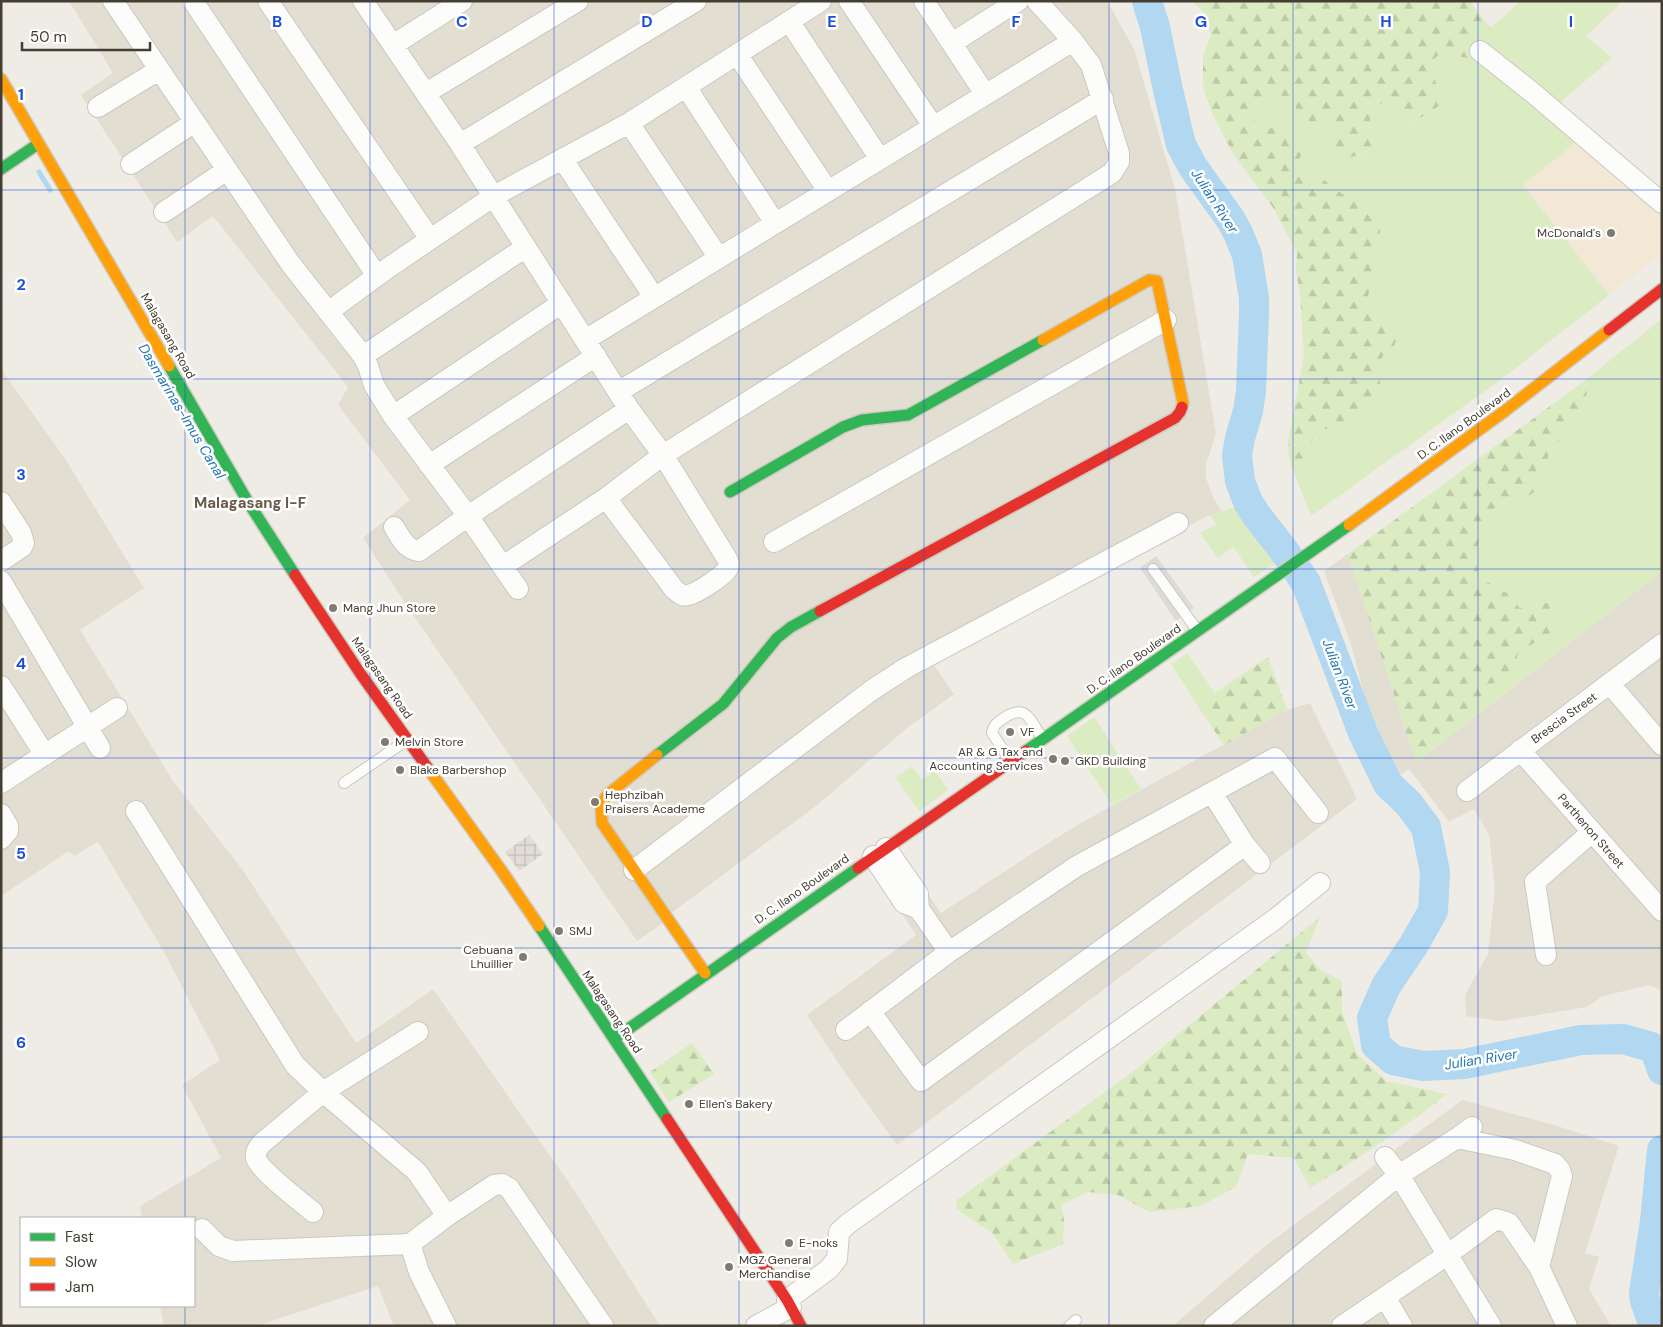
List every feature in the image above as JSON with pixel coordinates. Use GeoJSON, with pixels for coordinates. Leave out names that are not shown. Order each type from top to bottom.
{"type":"FeatureCollection","features":[{"type":"Feature","properties":{"kind":"street"},"geometry":{"type":"LineString","coordinates":[[113,1],[290,263],[363,356],[374,385],[393,416],[468,516],[518,589]]}},
{"type":"Feature","properties":{"kind":"street"},"geometry":{"type":"LineString","coordinates":[[193,1],[377,276]]}},
{"type":"Feature","properties":{"kind":"street"},"geometry":{"type":"LineString","coordinates":[[268,1],[430,239]]}},
{"type":"Feature","properties":{"kind":"street"},"geometry":{"type":"LineString","coordinates":[[363,1],[494,196],[629,409],[663,455],[726,556],[729,567],[724,574],[694,593],[688,596],[681,595],[674,589],[606,498]]}},
{"type":"Feature","properties":{"kind":"street"},"geometry":{"type":"LineString","coordinates":[[393,45],[462,1]]}},
{"type":"Feature","properties":{"kind":"street"},"geometry":{"type":"LineString","coordinates":[[426,93],[578,1]]}},
{"type":"Feature","properties":{"kind":"street"},"geometry":{"type":"LineString","coordinates":[[460,144],[696,1]]}},
{"type":"Feature","properties":{"kind":"street"},"geometry":{"type":"LineString","coordinates":[[328,312],[494,196],[629,123],[821,1]]}},
{"type":"Feature","properties":{"kind":"street"},"geometry":{"type":"LineString","coordinates":[[850,1],[933,126]]}},
{"type":"Feature","properties":{"kind":"street"},"geometry":{"type":"LineString","coordinates":[[924,1],[985,94]]}},
{"type":"Feature","properties":{"kind":"street"},"geometry":{"type":"LineString","coordinates":[[952,43],[1018,1]]}},
{"type":"Feature","properties":{"kind":"street"},"geometry":{"type":"LineString","coordinates":[[503,566],[606,498],[663,455],[1112,173],[1119,162],[1119,153],[1091,65],[1037,1]]}},
{"type":"Feature","properties":{"kind":"street"},"geometry":{"type":"LineString","coordinates":[[789,21],[880,159]]}},
{"type":"Feature","properties":{"kind":"street"},"geometry":{"type":"LineString","coordinates":[[585,340],[1072,41]]}},
{"type":"Feature","properties":{"kind":"street"},"geometry":{"type":"LineString","coordinates":[[1480,51],[1533,93],[1662,203]]}},
{"type":"Feature","properties":{"kind":"street"},"geometry":{"type":"LineString","coordinates":[[737,54],[828,191]]}},
{"type":"Feature","properties":{"kind":"street"},"geometry":{"type":"LineString","coordinates":[[98,108],[159,70]]}},
{"type":"Feature","properties":{"kind":"street","name":"Malagasang Road"},"geometry":{"type":"LineString","coordinates":[[1,79],[248,502],[340,643],[501,870],[789,1303],[801,1326]]}},
{"type":"Feature","properties":{"kind":"street"},"geometry":{"type":"LineString","coordinates":[[686,87],[775,223]]}},
{"type":"Feature","properties":{"kind":"street"},"geometry":{"type":"LineString","coordinates":[[618,392],[1103,99]]}},
{"type":"Feature","properties":{"kind":"street"},"geometry":{"type":"LineString","coordinates":[[131,164],[195,122]]}},
{"type":"Feature","properties":{"kind":"street"},"geometry":{"type":"LineString","coordinates":[[629,123],[719,258]]}},
{"type":"Feature","properties":{"kind":"street"},"geometry":{"type":"LineString","coordinates":[[1,169],[38,144]]}},
{"type":"Feature","properties":{"kind":"street"},"geometry":{"type":"LineString","coordinates":[[563,160],[654,297]]}},
{"type":"Feature","properties":{"kind":"street"},"geometry":{"type":"LineString","coordinates":[[164,212],[227,170]]}},
{"type":"Feature","properties":{"kind":"street"},"geometry":{"type":"LineString","coordinates":[[363,356],[526,247]]}},
{"type":"Feature","properties":{"kind":"street"},"geometry":{"type":"LineString","coordinates":[[705,974],[602,822],[600,809],[604,799],[611,790],[722,704],[777,638],[791,627],[1175,418],[1180,412],[1183,403],[1159,284],[1157,281],[1149,280],[908,415],[862,420],[843,426],[730,492]]}},
{"type":"Feature","properties":{"kind":"street","name":"D. C. Ilano Boulevard"},"geometry":{"type":"LineString","coordinates":[[614,1039],[705,974],[884,859],[1011,761],[1319,546],[1506,410],[1662,289]]}},
{"type":"Feature","properties":{"kind":"street"},"geometry":{"type":"LineString","coordinates":[[393,416],[562,303]]}},
{"type":"Feature","properties":{"kind":"street"},"geometry":{"type":"LineString","coordinates":[[774,542],[1166,320]]}},
{"type":"Feature","properties":{"kind":"street"},"geometry":{"type":"LineString","coordinates":[[429,465],[596,356]]}},
{"type":"Feature","properties":{"kind":"street"},"geometry":{"type":"LineString","coordinates":[[394,527],[406,546],[412,550],[419,551],[468,516],[629,409]]}},
{"type":"Feature","properties":{"kind":"street"},"geometry":{"type":"LineString","coordinates":[[1,502],[21,533],[24,543],[22,547],[1,561]]}},
{"type":"Feature","properties":{"kind":"street"},"geometry":{"type":"LineString","coordinates":[[634,870],[872,690],[906,668],[1178,523]]}},
{"type":"Feature","properties":{"kind":"street"},"geometry":{"type":"LineString","coordinates":[[1,581],[100,748]]}},
{"type":"Feature","properties":{"kind":"street","name":"Brescia Street"},"geometry":{"type":"LineString","coordinates":[[1467,791],[1662,644]]}},
{"type":"Feature","properties":{"kind":"street"},"geometry":{"type":"LineString","coordinates":[[1610,684],[1662,745]]}},
{"type":"Feature","properties":{"kind":"street"},"geometry":{"type":"LineString","coordinates":[[1,686],[45,755]]}},
{"type":"Feature","properties":{"kind":"street"},"geometry":{"type":"LineString","coordinates":[[1,783],[117,708]]}},
{"type":"Feature","properties":{"kind":"street","name":"Parthenon Street"},"geometry":{"type":"LineString","coordinates":[[1520,750],[1662,911]]}},
{"type":"Feature","properties":{"kind":"street"},"geometry":{"type":"LineString","coordinates":[[846,1030],[949,952],[1077,866],[1275,758],[1318,813]]}},
{"type":"Feature","properties":{"kind":"street"},"geometry":{"type":"LineString","coordinates":[[1212,793],[1245,846],[1260,863]]}},
{"type":"Feature","properties":{"kind":"street"},"geometry":{"type":"LineString","coordinates":[[136,811],[295,1065],[323,1092],[417,1172],[446,1216]]}},
{"type":"Feature","properties":{"kind":"street"},"geometry":{"type":"LineString","coordinates":[[1,814],[8,826],[8,831],[1,839]]}},
{"type":"Feature","properties":{"kind":"street"},"geometry":{"type":"LineString","coordinates":[[1546,955],[1535,882],[1592,832]]}},
{"type":"Feature","properties":{"kind":"street"},"geometry":{"type":"LineString","coordinates":[[870,1011],[921,1081],[1245,846]]}},
{"type":"Feature","properties":{"kind":"street"},"geometry":{"type":"LineString","coordinates":[[884,859],[918,894],[919,909],[949,952]]}},
{"type":"Feature","properties":{"kind":"street"},"geometry":{"type":"LineString","coordinates":[[756,1326],[789,1303],[829,1270],[837,1259],[839,1232],[849,1223],[1266,926],[1320,883]]}},
{"type":"Feature","properties":{"kind":"street"},"geometry":{"type":"LineString","coordinates":[[312,1212],[263,1168],[256,1159],[256,1150],[323,1092],[418,1032]]}},
{"type":"Feature","properties":{"kind":"street"},"geometry":{"type":"LineString","coordinates":[[1214,1326],[1399,1175],[1465,1132],[1555,1164],[1560,1170],[1562,1176],[1538,1267]]}},
{"type":"Feature","properties":{"kind":"street"},"geometry":{"type":"LineString","coordinates":[[1385,1157],[1399,1175],[1491,1326]]}},
{"type":"Feature","properties":{"kind":"street"},"geometry":{"type":"LineString","coordinates":[[202,1229],[219,1246],[233,1251],[410,1244],[446,1216],[494,1185],[502,1184],[509,1188],[603,1326]]}},
{"type":"Feature","properties":{"kind":"street"},"geometry":{"type":"LineString","coordinates":[[1342,1326],[1447,1255],[1496,1219],[1509,1223],[1538,1267],[1567,1326]]}},
{"type":"Feature","properties":{"kind":"street"},"geometry":{"type":"LineString","coordinates":[[410,1244],[419,1272],[446,1326]]}},
{"type":"Feature","properties":{"kind":"street"},"geometry":{"type":"LineString","coordinates":[[1385,1297],[1402,1326]]}},
{"type":"Feature","properties":{"kind":"lane"},"geometry":{"type":"LineString","coordinates":[[1153,568],[1197,631]]}},
{"type":"Feature","properties":{"kind":"lane"},"geometry":{"type":"LineString","coordinates":[[1011,761],[992,733],[992,729],[1013,712],[1020,711],[1026,715],[1043,739]]}},
{"type":"Feature","properties":{"kind":"lane"},"geometry":{"type":"LineString","coordinates":[[344,783],[408,739]]}},
{"type":"Feature","properties":{"kind":"shaded area"},"geometry":{"type":"Polygon","coordinates":[[[69,1],[1107,1],[1134,49],[1175,189],[1216,434],[1206,464],[1206,478],[1214,499],[1222,511],[1149,545],[932,662],[954,694],[907,728],[816,806],[670,914],[663,923],[637,941],[407,606],[363,538],[410,500],[338,405],[348,387],[213,216],[177,242],[81,95],[113,73],[69,1]]]}},
{"type":"Feature","properties":{"kind":"shaded area","name":"McDonald's"},"geometry":{"type":"Polygon","coordinates":[[[1578,140],[1662,211],[1662,254],[1609,295],[1523,184],[1578,140]]]}},
{"type":"Feature","properties":{"kind":"shaded area"},"geometry":{"type":"Polygon","coordinates":[[[1,369],[64,457],[144,588],[80,630],[173,781],[242,869],[356,1043],[433,989],[576,1193],[660,1326],[394,1326],[378,1286],[256,1326],[164,1326],[160,1307],[195,1307],[195,1217],[142,1217],[140,1206],[221,1158],[182,1085],[220,1060],[163,950],[98,842],[74,856],[69,851],[1,896],[1,369]]]}},
{"type":"Feature","properties":{"kind":"shaded area"},"geometry":{"type":"Polygon","coordinates":[[[1348,554],[1417,762],[1662,571],[1662,991],[1650,985],[1603,996],[1587,1007],[1500,1021],[1466,1016],[1465,995],[1488,954],[1495,889],[1489,835],[1474,809],[1449,822],[1409,769],[1392,780],[1378,747],[1350,641],[1324,571],[1348,554]]]}},
{"type":"Feature","properties":{"kind":"shaded area"},"geometry":{"type":"Polygon","coordinates":[[[1156,556],[1194,608],[1176,621],[1140,568],[1156,556]]]}},
{"type":"Feature","properties":{"kind":"shaded area"},"geometry":{"type":"Polygon","coordinates":[[[1310,703],[1357,799],[897,1145],[843,1070],[807,1015],[916,935],[873,871],[899,853],[941,913],[1088,819],[1287,710],[1310,703]]]}},
{"type":"Feature","properties":{"kind":"shaded area"},"geometry":{"type":"Polygon","coordinates":[[[529,835],[543,854],[519,871],[505,852],[529,835]]]}},
{"type":"Feature","properties":{"kind":"shaded area"},"geometry":{"type":"Polygon","coordinates":[[[1462,1100],[1554,1125],[1619,1146],[1585,1253],[1599,1257],[1589,1289],[1611,1326],[1173,1326],[1264,1247],[1462,1100]]]}},
{"type":"Feature","properties":{"kind":"green space"},"geometry":{"type":"Polygon","coordinates":[[[1191,1],[1469,1],[1491,28],[1469,48],[1486,62],[1453,55],[1438,55],[1431,63],[1434,79],[1443,94],[1441,104],[1426,115],[1403,126],[1387,99],[1376,108],[1371,117],[1372,134],[1375,141],[1369,149],[1357,155],[1343,159],[1336,154],[1333,136],[1326,125],[1322,122],[1309,122],[1287,97],[1276,94],[1257,102],[1253,129],[1279,127],[1293,133],[1303,153],[1294,166],[1297,174],[1315,173],[1345,196],[1368,201],[1378,211],[1380,232],[1376,246],[1376,271],[1368,296],[1398,335],[1394,346],[1383,356],[1376,370],[1381,384],[1379,395],[1367,412],[1357,421],[1341,422],[1324,430],[1307,445],[1299,467],[1294,472],[1289,458],[1288,442],[1304,355],[1300,293],[1296,271],[1297,253],[1274,209],[1232,152],[1211,111],[1203,85],[1203,56],[1211,35],[1204,12],[1191,1]]]}},
{"type":"Feature","properties":{"kind":"green space"},"geometry":{"type":"Polygon","coordinates":[[[1521,1],[1623,1],[1586,36],[1612,58],[1555,107],[1475,42],[1521,1]]]}},
{"type":"Feature","properties":{"kind":"green space"},"geometry":{"type":"Polygon","coordinates":[[[1438,55],[1453,55],[1486,62],[1578,140],[1523,185],[1609,295],[1503,378],[1311,516],[1294,472],[1299,467],[1307,445],[1324,430],[1341,422],[1357,421],[1367,412],[1379,395],[1381,384],[1376,370],[1383,356],[1394,346],[1398,335],[1368,296],[1376,271],[1376,246],[1380,232],[1368,201],[1345,196],[1315,173],[1297,174],[1294,167],[1253,129],[1257,102],[1276,94],[1287,97],[1305,119],[1315,123],[1322,122],[1328,126],[1332,133],[1358,156],[1366,152],[1375,141],[1370,122],[1373,112],[1381,103],[1387,99],[1404,126],[1426,115],[1443,94],[1434,79],[1431,63],[1438,55]]]}},
{"type":"Feature","properties":{"kind":"green space"},"geometry":{"type":"Polygon","coordinates":[[[1662,319],[1662,571],[1482,711],[1482,689],[1512,674],[1519,651],[1546,637],[1528,609],[1520,608],[1507,593],[1479,577],[1476,560],[1480,531],[1495,507],[1530,495],[1540,488],[1549,453],[1578,419],[1584,408],[1587,392],[1583,382],[1662,319]]]}},
{"type":"Feature","properties":{"kind":"green space"},"geometry":{"type":"Polygon","coordinates":[[[1583,382],[1587,392],[1584,408],[1578,419],[1549,453],[1540,488],[1530,495],[1495,507],[1480,531],[1476,560],[1479,577],[1507,593],[1520,608],[1528,609],[1536,602],[1548,603],[1556,626],[1546,637],[1519,651],[1512,674],[1482,689],[1482,711],[1416,763],[1348,554],[1583,382]]]}},
{"type":"Feature","properties":{"kind":"green space"},"geometry":{"type":"Polygon","coordinates":[[[1236,507],[1277,563],[1254,577],[1233,547],[1218,558],[1200,533],[1216,524],[1210,515],[1236,507]]]}},
{"type":"Feature","properties":{"kind":"green space"},"geometry":{"type":"Polygon","coordinates":[[[1187,653],[1215,693],[1197,705],[1171,664],[1187,653]]]}},
{"type":"Feature","properties":{"kind":"green space"},"geometry":{"type":"Polygon","coordinates":[[[1268,657],[1287,710],[1224,745],[1197,705],[1268,657]]]}},
{"type":"Feature","properties":{"kind":"green space"},"geometry":{"type":"Polygon","coordinates":[[[1094,717],[1141,789],[1112,805],[1067,736],[1094,717]]]}},
{"type":"Feature","properties":{"kind":"green space"},"geometry":{"type":"Polygon","coordinates":[[[912,766],[922,780],[935,771],[948,790],[919,811],[896,778],[912,766]]]}},
{"type":"Feature","properties":{"kind":"green space"},"geometry":{"type":"Polygon","coordinates":[[[1320,917],[1306,952],[1319,969],[1342,981],[1342,1012],[1357,1054],[1386,1081],[1447,1094],[1380,1143],[1310,1188],[1294,1158],[1248,1154],[1236,1187],[1200,1206],[1149,1212],[1118,1195],[1088,1192],[1061,1205],[1064,1219],[1063,1244],[1013,1264],[992,1233],[956,1209],[957,1200],[1135,1070],[1320,917]]]}},
{"type":"Feature","properties":{"kind":"green space"},"geometry":{"type":"Polygon","coordinates":[[[692,1043],[714,1074],[669,1102],[650,1072],[692,1043]]]}},
{"type":"Feature","properties":{"kind":"waterway","name":"Julian River"},"geometry":{"type":"LineString","coordinates":[[1147,1],[1155,27],[1181,145],[1193,167],[1231,220],[1247,255],[1254,298],[1254,314],[1251,391],[1237,455],[1240,481],[1248,502],[1257,516],[1306,583],[1363,733],[1388,784],[1408,803],[1426,827],[1435,872],[1433,911],[1413,946],[1386,986],[1372,1018],[1376,1045],[1393,1060],[1423,1066],[1464,1064],[1581,1040],[1623,1039],[1651,1047],[1656,1053],[1662,1070]]}},
{"type":"Feature","properties":{"kind":"waterway","name":"Dasmarinas-Imus Canal"},"geometry":{"type":"LineString","coordinates":[[39,172],[50,190]]}},
{"type":"Feature","properties":{"kind":"waterway","name":"Julian River"},"geometry":{"type":"LineString","coordinates":[[1654,1326],[1644,1293],[1655,1221],[1662,1150]]}},
{"type":"Feature","properties":{"kind":"traffic: fast"},"geometry":{"type":"LineString","coordinates":[[1,169],[38,144]]}},
{"type":"Feature","properties":{"kind":"traffic: fast"},"geometry":{"type":"LineString","coordinates":[[730,492],[843,427],[862,420],[908,415],[1043,340]]}},
{"type":"Feature","properties":{"kind":"traffic: fast"},"geometry":{"type":"LineString","coordinates":[[169,366],[248,502],[295,575]]}},
{"type":"Feature","properties":{"kind":"traffic: fast"},"geometry":{"type":"LineString","coordinates":[[1026,751],[1349,525]]}},
{"type":"Feature","properties":{"kind":"traffic: fast"},"geometry":{"type":"LineString","coordinates":[[657,755],[723,704],[777,638],[791,627],[820,611]]}},
{"type":"Feature","properties":{"kind":"traffic: fast"},"geometry":{"type":"LineString","coordinates":[[614,1039],[858,868]]}},
{"type":"Feature","properties":{"kind":"traffic: fast"},"geometry":{"type":"LineString","coordinates":[[539,926],[667,1119]]}},
{"type":"Feature","properties":{"kind":"traffic: slow"},"geometry":{"type":"LineString","coordinates":[[1,79],[169,366]]}},
{"type":"Feature","properties":{"kind":"traffic: slow"},"geometry":{"type":"LineString","coordinates":[[1043,340],[1149,280],[1157,281],[1183,403],[1182,407]]}},
{"type":"Feature","properties":{"kind":"traffic: slow"},"geometry":{"type":"LineString","coordinates":[[1349,525],[1506,410],[1609,330]]}},
{"type":"Feature","properties":{"kind":"traffic: slow"},"geometry":{"type":"LineString","coordinates":[[657,755],[607,795],[601,806],[602,823],[705,973]]}},
{"type":"Feature","properties":{"kind":"traffic: slow"},"geometry":{"type":"LineString","coordinates":[[427,767],[539,926]]}},
{"type":"Feature","properties":{"kind":"traffic: jam"},"geometry":{"type":"LineString","coordinates":[[1609,330],[1662,289]]}},
{"type":"Feature","properties":{"kind":"traffic: jam"},"geometry":{"type":"LineString","coordinates":[[820,611],[1175,418],[1182,407]]}},
{"type":"Feature","properties":{"kind":"traffic: jam"},"geometry":{"type":"LineString","coordinates":[[295,575],[360,673],[427,767]]}},
{"type":"Feature","properties":{"kind":"traffic: jam"},"geometry":{"type":"LineString","coordinates":[[858,868],[1026,751]]}},
{"type":"Feature","properties":{"kind":"traffic: jam"},"geometry":{"type":"LineString","coordinates":[[667,1119],[787,1300],[801,1326]]}},
{"type":"Feature","properties":{"kind":"place","name":"McDonald's"},"geometry":{"type":"Point","coordinates":[1611,233]}},
{"type":"Feature","properties":{"kind":"place","name":"Mang Jhun Store"},"geometry":{"type":"Point","coordinates":[333,608]}},
{"type":"Feature","properties":{"kind":"place","name":"VF"},"geometry":{"type":"Point","coordinates":[1010,732]}},
{"type":"Feature","properties":{"kind":"place","name":"Melvin Store"},"geometry":{"type":"Point","coordinates":[385,742]}},
{"type":"Feature","properties":{"kind":"place","name":"AR & G Tax and Accounting Services"},"geometry":{"type":"Point","coordinates":[1053,759]}},
{"type":"Feature","properties":{"kind":"place","name":"GKD Building"},"geometry":{"type":"Point","coordinates":[1065,761]}},
{"type":"Feature","properties":{"kind":"place","name":"Blake Barbershop"},"geometry":{"type":"Point","coordinates":[400,770]}},
{"type":"Feature","properties":{"kind":"place","name":"Hephzibah Praisers Academe"},"geometry":{"type":"Point","coordinates":[595,802]}},
{"type":"Feature","properties":{"kind":"place","name":"SMJ"},"geometry":{"type":"Point","coordinates":[559,931]}},
{"type":"Feature","properties":{"kind":"place","name":"Cebuana Lhuillier"},"geometry":{"type":"Point","coordinates":[523,957]}},
{"type":"Feature","properties":{"kind":"place","name":"Ellen's Bakery"},"geometry":{"type":"Point","coordinates":[689,1104]}},
{"type":"Feature","properties":{"kind":"place","name":"E-noks"},"geometry":{"type":"Point","coordinates":[789,1243]}},
{"type":"Feature","properties":{"kind":"place","name":"MGZ General Merchandise"},"geometry":{"type":"Point","coordinates":[729,1267]}},
{"type":"Feature","properties":{"kind":"district","name":"Malagasang I-F"},"geometry":{"type":"Point","coordinates":[250,503]}}]}
